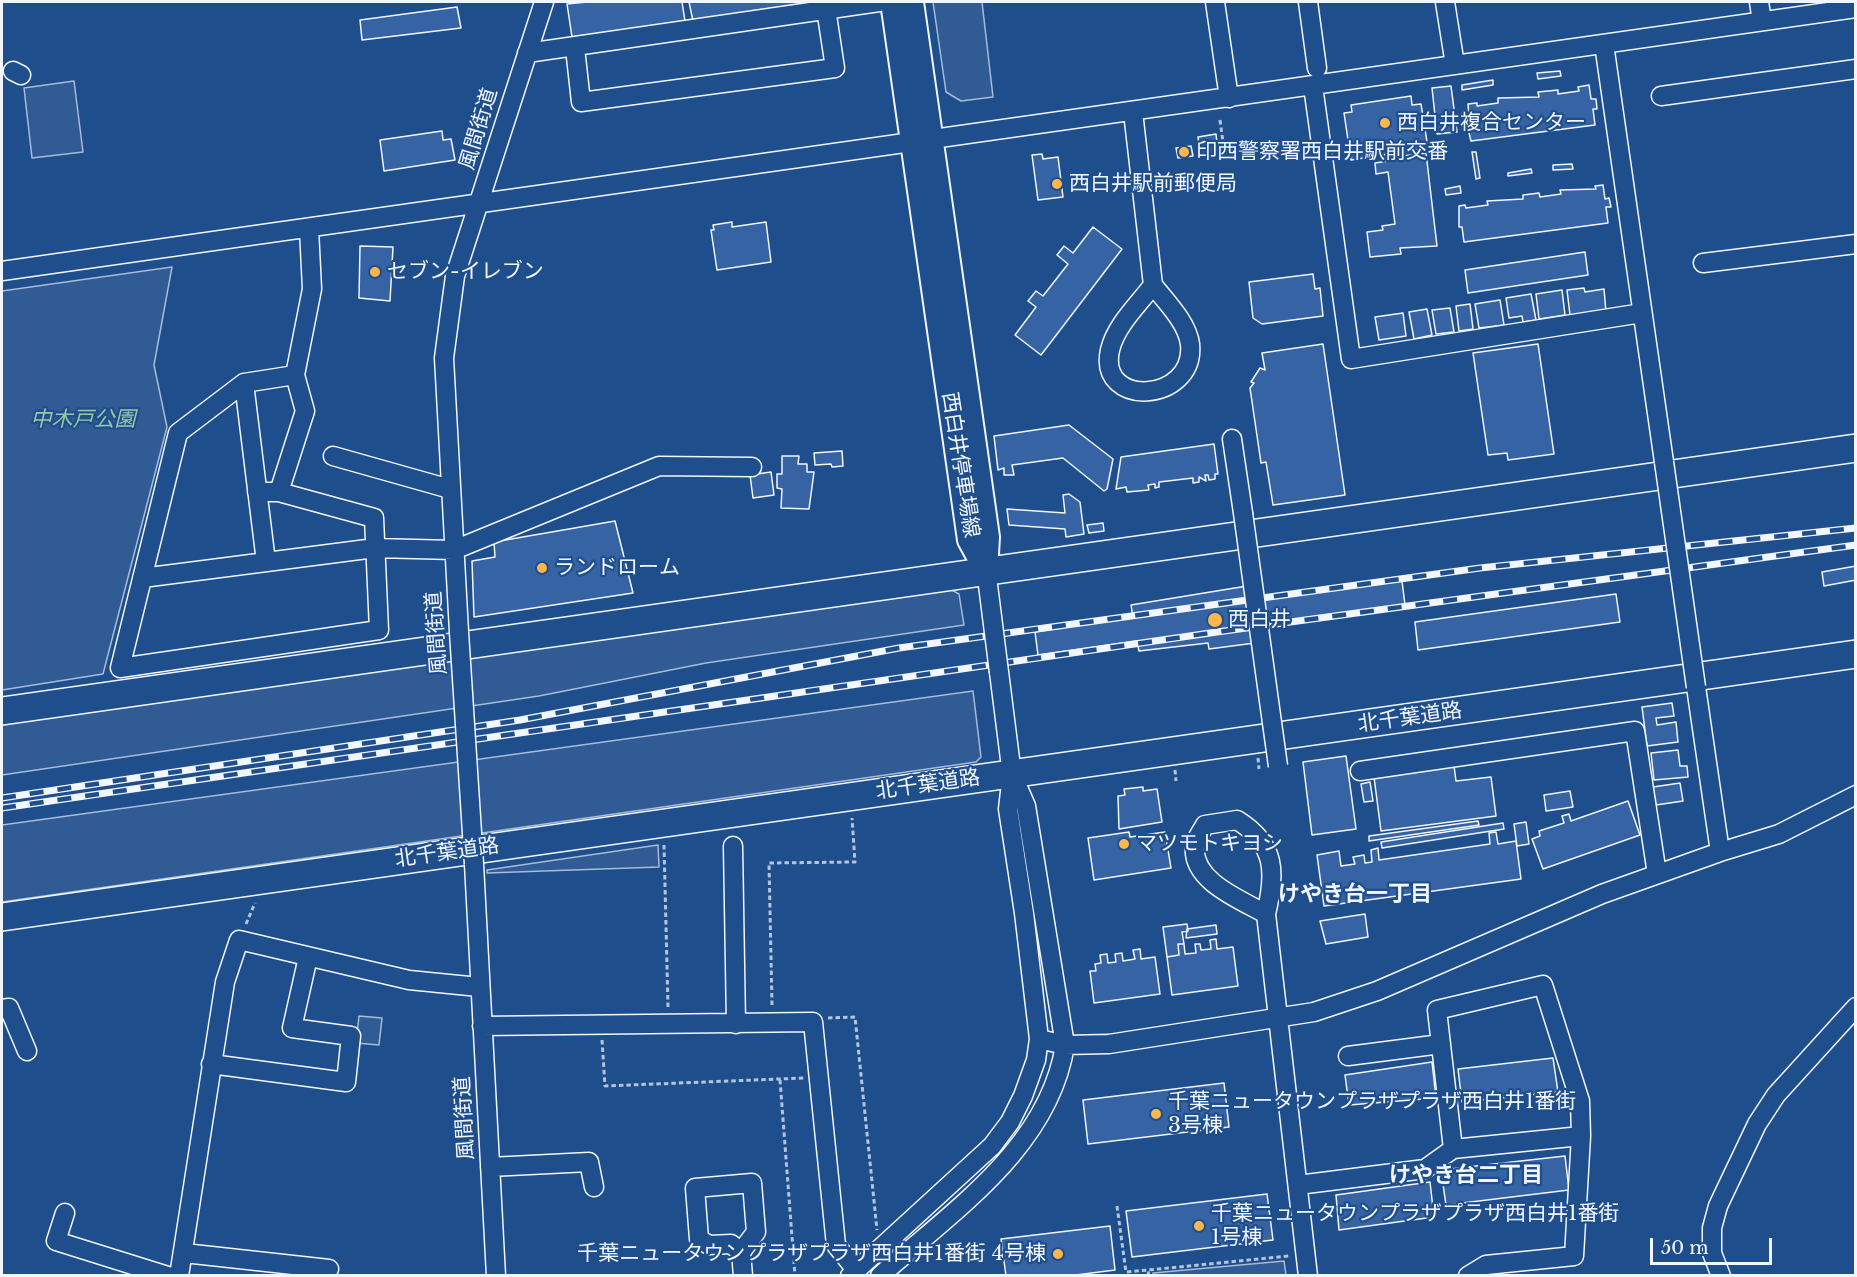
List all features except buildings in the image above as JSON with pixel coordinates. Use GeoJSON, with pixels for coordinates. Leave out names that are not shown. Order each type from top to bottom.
{"type":"FeatureCollection","features":[{"type":"Feature","properties":{"kind":"highway"},"geometry":{"type":"LineString","coordinates":[[2,711],[987,578],[1856,448]]}},
{"type":"Feature","properties":{"kind":"highway","name":"北千葉道路"},"geometry":{"type":"LineString","coordinates":[[2,917],[1011,767],[1856,654]]}},
{"type":"Feature","properties":{"kind":"main road","name":"西白井停車場線"},"geometry":{"type":"LineString","coordinates":[[892,2],[923,142]]}},
{"type":"Feature","properties":{"kind":"main road","name":"西白井停車場線"},"geometry":{"type":"LineString","coordinates":[[912,2],[923,142],[969,540],[987,578]]}},
{"type":"Feature","properties":{"kind":"street","name":"風間街道"},"geometry":{"type":"LineString","coordinates":[[496,1275],[444,358],[455,276],[544,2]]}},
{"type":"Feature","properties":{"kind":"street"},"geometry":{"type":"LineString","coordinates":[[527,53],[575,48],[825,6],[879,2]]}},
{"type":"Feature","properties":{"kind":"street"},"geometry":{"type":"LineString","coordinates":[[1215,2],[1229,98]]}},
{"type":"Feature","properties":{"kind":"street"},"geometry":{"type":"LineString","coordinates":[[1308,2],[1315,77],[1351,359],[1642,313]]}},
{"type":"Feature","properties":{"kind":"street"},"geometry":{"type":"LineString","coordinates":[[1445,2],[1455,65]]}},
{"type":"Feature","properties":{"kind":"street"},"geometry":{"type":"LineString","coordinates":[[1759,2],[1762,21]]}},
{"type":"Feature","properties":{"kind":"street"},"geometry":{"type":"LineString","coordinates":[[575,48],[582,102],[835,68],[825,6]]}},
{"type":"Feature","properties":{"kind":"street"},"geometry":{"type":"LineString","coordinates":[[2,271],[1229,98],[1315,77],[1455,65],[1856,8]]}},
{"type":"Feature","properties":{"kind":"street"},"geometry":{"type":"LineString","coordinates":[[1604,44],[1720,852]]}},
{"type":"Feature","properties":{"kind":"street"},"geometry":{"type":"LineString","coordinates":[[1661,96],[1856,69]]}},
{"type":"Feature","properties":{"kind":"street"},"geometry":{"type":"LineString","coordinates":[[1133,112],[1153,285],[1184,326],[1190,344],[1188,359],[1182,374],[1171,385],[1154,391],[1124,389],[1109,365],[1110,350],[1118,331],[1153,285]]}},
{"type":"Feature","properties":{"kind":"street"},"geometry":{"type":"LineString","coordinates":[[279,492],[305,411],[294,375],[312,289],[309,229]]}},
{"type":"Feature","properties":{"kind":"street"},"geometry":{"type":"LineString","coordinates":[[1702,263],[1856,244]]}},
{"type":"Feature","properties":{"kind":"street"},"geometry":{"type":"LineString","coordinates":[[257,492],[279,492],[374,519],[379,630],[120,668],[177,433],[244,383],[294,375]]}},
{"type":"Feature","properties":{"kind":"street"},"geometry":{"type":"LineString","coordinates":[[244,383],[266,562]]}},
{"type":"Feature","properties":{"kind":"street"},"geometry":{"type":"LineString","coordinates":[[1232,440],[1278,766]]}},
{"type":"Feature","properties":{"kind":"street"},"geometry":{"type":"LineString","coordinates":[[333,456],[450,489]]}},
{"type":"Feature","properties":{"kind":"street"},"geometry":{"type":"LineString","coordinates":[[142,578],[375,548],[454,550],[659,466],[752,467]]}},
{"type":"Feature","properties":{"kind":"street"},"geometry":{"type":"LineString","coordinates":[[482,1026],[813,1022],[836,1245],[853,1273],[992,1146],[1010,1122],[1023,1096],[1036,1060],[1039,1039],[1008,809],[1011,767],[987,578]]}},
{"type":"Feature","properties":{"kind":"street"},"geometry":{"type":"LineString","coordinates":[[1360,771],[1635,731],[1657,874]]}},
{"type":"Feature","properties":{"kind":"street"},"geometry":{"type":"LineString","coordinates":[[880,1275],[1010,1158],[1029,1134],[1047,1102],[1062,1064],[1065,1046],[1026,806],[1011,767]]}},
{"type":"Feature","properties":{"kind":"street"},"geometry":{"type":"LineString","coordinates":[[1039,1039],[1065,1046],[1108,1044],[1278,1020],[1356,999],[1602,894],[1720,852],[1779,834],[1856,795]]}},
{"type":"Feature","properties":{"kind":"street"},"geometry":{"type":"LineString","coordinates":[[1266,914],[1219,888],[1196,863],[1194,844],[1205,825],[1237,820],[1255,831],[1270,858],[1274,884],[1266,914],[1308,1275]]}},
{"type":"Feature","properties":{"kind":"street"},"geometry":{"type":"LineString","coordinates":[[733,846],[736,1024]]}},
{"type":"Feature","properties":{"kind":"street"},"geometry":{"type":"LineString","coordinates":[[179,1275],[225,982],[239,940],[409,980],[479,987]]}},
{"type":"Feature","properties":{"kind":"street"},"geometry":{"type":"LineString","coordinates":[[211,1064],[346,1082],[351,1036],[292,1028],[308,957]]}},
{"type":"Feature","properties":{"kind":"street"},"geometry":{"type":"LineString","coordinates":[[1453,1149],[1437,1010],[1543,986],[1580,1101],[1581,1136],[1574,1256],[1486,1265],[1468,1275]]}},
{"type":"Feature","properties":{"kind":"street"},"geometry":{"type":"LineString","coordinates":[[1721,1275],[1712,1253],[1712,1228],[1718,1206],[1757,1124],[1776,1095],[1856,1007]]}},
{"type":"Feature","properties":{"kind":"street"},"geometry":{"type":"LineString","coordinates":[[2,1009],[9,1008],[27,1051]]}},
{"type":"Feature","properties":{"kind":"street"},"geometry":{"type":"LineString","coordinates":[[1348,1056],[1441,1044]]}},
{"type":"Feature","properties":{"kind":"street"},"geometry":{"type":"LineString","coordinates":[[1298,1185],[1425,1169],[1453,1149],[1581,1136]]}},
{"type":"Feature","properties":{"kind":"street"},"geometry":{"type":"LineString","coordinates":[[490,1167],[589,1162],[594,1187]]}},
{"type":"Feature","properties":{"kind":"street"},"geometry":{"type":"LineString","coordinates":[[741,1252],[731,1244],[709,1245],[699,1239],[695,1188],[752,1184],[756,1232],[741,1252],[743,1275]]}},
{"type":"Feature","properties":{"kind":"street"},"geometry":{"type":"LineString","coordinates":[[64,1214],[56,1241],[168,1275]]}},
{"type":"Feature","properties":{"kind":"street"},"geometry":{"type":"LineString","coordinates":[[184,1253],[329,1269]]}},
{"type":"Feature","properties":{"kind":"path"},"geometry":{"type":"LineString","coordinates":[[1220,120],[1225,157]]}},
{"type":"Feature","properties":{"kind":"path"},"geometry":{"type":"LineString","coordinates":[[1257,756],[1259,769]]}},
{"type":"Feature","properties":{"kind":"path"},"geometry":{"type":"LineString","coordinates":[[1174,768],[1176,781]]}},
{"type":"Feature","properties":{"kind":"path"},"geometry":{"type":"LineString","coordinates":[[772,1023],[769,863],[855,862],[852,813]]}},
{"type":"Feature","properties":{"kind":"path"},"geometry":{"type":"LineString","coordinates":[[663,842],[669,1023]]}},
{"type":"Feature","properties":{"kind":"path"},"geometry":{"type":"LineString","coordinates":[[239,940],[257,898]]}},
{"type":"Feature","properties":{"kind":"path"},"geometry":{"type":"LineString","coordinates":[[813,1022],[825,1018],[855,1017],[878,1232]]}},
{"type":"Feature","properties":{"kind":"path"},"geometry":{"type":"LineString","coordinates":[[601,1023],[605,1086],[818,1077]]}},
{"type":"Feature","properties":{"kind":"path"},"geometry":{"type":"LineString","coordinates":[[780,1080],[795,1275]]}},
{"type":"Feature","properties":{"kind":"path"},"geometry":{"type":"LineString","coordinates":[[1117,1206],[1126,1272],[1289,1256]]}},
{"type":"Feature","properties":{"kind":"path"},"geometry":{"type":"LineString","coordinates":[[1148,1270],[1149,1275]]}},
{"type":"Feature","properties":{"kind":"green space"},"geometry":{"type":"Polygon","coordinates":[[[933,2],[982,2],[993,97],[961,101],[946,92],[933,2]]]}},
{"type":"Feature","properties":{"kind":"green space"},"geometry":{"type":"Polygon","coordinates":[[[74,81],[83,152],[32,158],[24,88],[74,81]]]}},
{"type":"Feature","properties":{"kind":"green space","name":"中木戸公園"},"geometry":{"type":"Polygon","coordinates":[[[172,267],[154,365],[167,427],[103,674],[2,690],[2,291],[172,267]]]}},
{"type":"Feature","properties":{"kind":"green space"},"geometry":{"type":"Polygon","coordinates":[[[948,588],[959,594],[964,625],[706,663],[539,696],[2,775],[2,723],[948,588]]]}},
{"type":"Feature","properties":{"kind":"green space"},"geometry":{"type":"Polygon","coordinates":[[[973,691],[981,757],[976,762],[2,902],[2,825],[973,691]]]}},
{"type":"Feature","properties":{"kind":"green space"},"geometry":{"type":"Polygon","coordinates":[[[658,845],[659,867],[487,873],[487,870],[658,845]]]}},
{"type":"Feature","properties":{"kind":"green space"},"geometry":{"type":"Polygon","coordinates":[[[359,1016],[382,1018],[379,1045],[356,1043],[359,1016]]]}},
{"type":"Feature","properties":{"kind":"green space"},"geometry":{"type":"Polygon","coordinates":[[[1284,1261],[1286,1275],[1153,1276],[1153,1273],[1284,1261]]]}},
{"type":"Feature","properties":{"kind":"railway"},"geometry":{"type":"LineString","coordinates":[[2,798],[520,720],[899,648],[1480,568],[1856,528]]}},
{"type":"Feature","properties":{"kind":"railway"},"geometry":{"type":"LineString","coordinates":[[2,808],[1217,632],[1856,545]]}},
{"type":"Feature","properties":{"kind":"place","name":"西白井複合センター"},"geometry":{"type":"Point","coordinates":[1385,123]}},
{"type":"Feature","properties":{"kind":"place","name":"印西警察署西白井駅前交番"},"geometry":{"type":"Point","coordinates":[1184,152]}},
{"type":"Feature","properties":{"kind":"place","name":"西白井駅前郵便局"},"geometry":{"type":"Point","coordinates":[1057,184]}},
{"type":"Feature","properties":{"kind":"place","name":"セブン-イレブン"},"geometry":{"type":"Point","coordinates":[375,272]}},
{"type":"Feature","properties":{"kind":"place","name":"ランドローム"},"geometry":{"type":"Point","coordinates":[542,568]}},
{"type":"Feature","properties":{"kind":"place","name":"西白井"},"geometry":{"type":"Point","coordinates":[1215,620]}},
{"type":"Feature","properties":{"kind":"place","name":"マツモトキヨシ"},"geometry":{"type":"Point","coordinates":[1124,844]}},
{"type":"Feature","properties":{"kind":"place","name":"千葉ニュータウンプラザプラザ西白井1番街 3号棟"},"geometry":{"type":"Point","coordinates":[1156,1114]}},
{"type":"Feature","properties":{"kind":"place","name":"千葉ニュータウンプラザプラザ西白井1番街 1号棟"},"geometry":{"type":"Point","coordinates":[1199,1226]}},
{"type":"Feature","properties":{"kind":"place","name":"千葉ニュータウンプラザプラザ西白井1番街 4号棟"},"geometry":{"type":"Point","coordinates":[1058,1254]}},
{"type":"Feature","properties":{"kind":"district","name":"けやき台一丁目"},"geometry":{"type":"Point","coordinates":[1355,895]}},
{"type":"Feature","properties":{"kind":"district","name":"けやき台二丁目"},"geometry":{"type":"Point","coordinates":[1466,1176]}}]}
